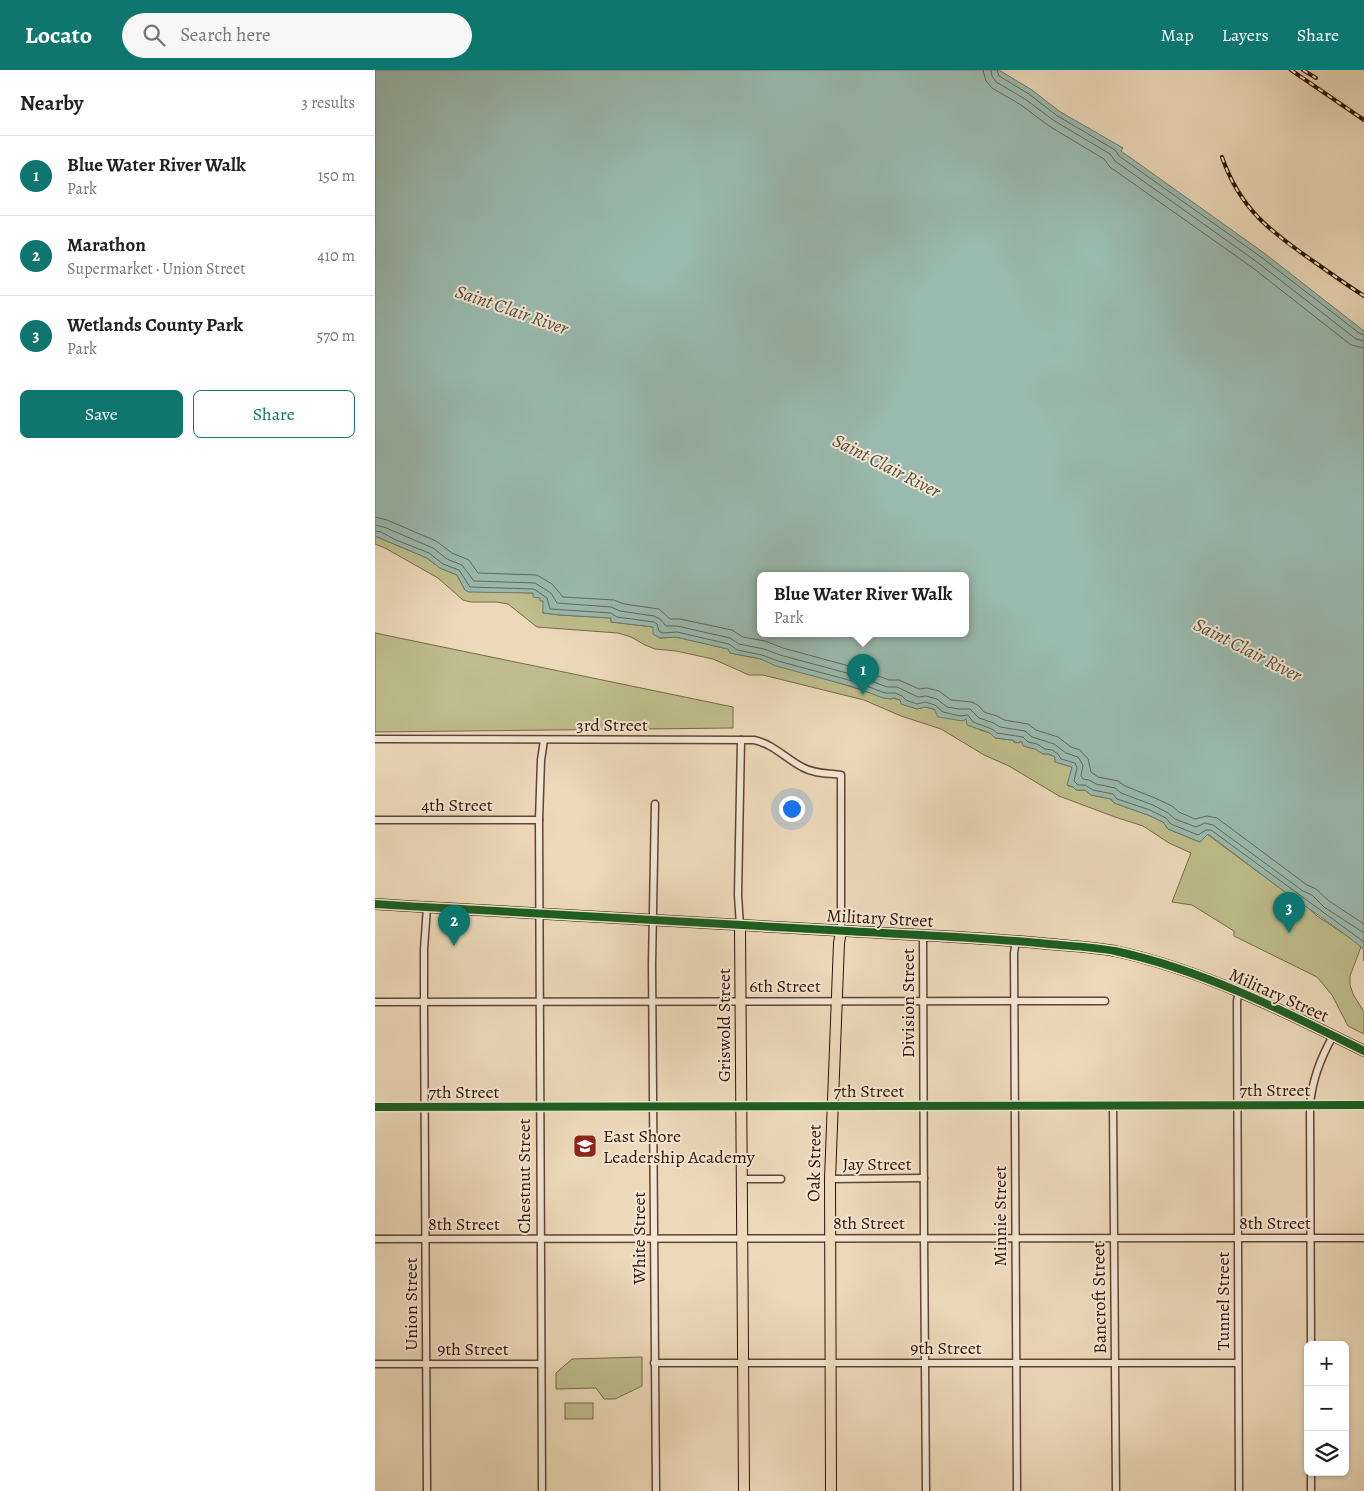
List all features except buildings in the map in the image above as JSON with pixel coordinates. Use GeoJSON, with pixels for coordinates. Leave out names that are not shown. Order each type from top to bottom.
{"type":"FeatureCollection","features":[{"type":"Feature","properties":{"kind":"main road","name":"Military Street"},"geometry":{"type":"LineString","coordinates":[[375,904],[1016,940],[1115,951],[1167,965],[1239,991],[1364,1051]]}},
{"type":"Feature","properties":{"kind":"main road","name":"Griswold Street"},"geometry":{"type":"LineString","coordinates":[[740,926],[744,1491]]}},
{"type":"Feature","properties":{"kind":"main road","name":"Oak Street"},"geometry":{"type":"LineString","coordinates":[[831,1491],[830,1179],[836,1001],[841,931]]}},
{"type":"Feature","properties":{"kind":"street","name":"3rd Street"},"geometry":{"type":"LineString","coordinates":[[375,740],[741,740],[763,742],[810,771],[841,775]]}},
{"type":"Feature","properties":{"kind":"street","name":"Chestnut Street"},"geometry":{"type":"LineString","coordinates":[[542,1491],[539,820],[541,760],[544,740]]}},
{"type":"Feature","properties":{"kind":"street","name":"Griswold Street"},"geometry":{"type":"LineString","coordinates":[[740,926],[738,886],[741,740]]}},
{"type":"Feature","properties":{"kind":"street","name":"Oak Street"},"geometry":{"type":"LineString","coordinates":[[841,775],[841,931]]}},
{"type":"Feature","properties":{"kind":"street","name":"White Street"},"geometry":{"type":"LineString","coordinates":[[655,804],[653,921],[655,1491]]}},
{"type":"Feature","properties":{"kind":"street","name":"4th Street"},"geometry":{"type":"LineString","coordinates":[[375,820],[539,820]]}},
{"type":"Feature","properties":{"kind":"street","name":"Union Street"},"geometry":{"type":"LineString","coordinates":[[427,907],[425,949],[427,1491]]}},
{"type":"Feature","properties":{"kind":"street","name":"Division Street"},"geometry":{"type":"LineString","coordinates":[[923,936],[926,1491]]}},
{"type":"Feature","properties":{"kind":"street","name":"Minnie Street"},"geometry":{"type":"LineString","coordinates":[[1016,940],[1014,953],[1014,1000],[1017,1491]]}},
{"type":"Feature","properties":{"kind":"street","name":"Tunnel Street"},"geometry":{"type":"LineString","coordinates":[[1239,991],[1237,1000],[1239,1491]]}},
{"type":"Feature","properties":{"kind":"street","name":"6th Street"},"geometry":{"type":"LineString","coordinates":[[375,1002],[1105,1001]]}},
{"type":"Feature","properties":{"kind":"street"},"geometry":{"type":"LineString","coordinates":[[1311,1341],[1311,1105],[1314,1082],[1333,1036]]}},
{"type":"Feature","properties":{"kind":"street","name":"Bancroft Street"},"geometry":{"type":"LineString","coordinates":[[1113,1106],[1116,1491]]}},
{"type":"Feature","properties":{"kind":"street","name":"7th Street"},"geometry":{"type":"LineString","coordinates":[[375,1107],[1364,1106]]}},
{"type":"Feature","properties":{"kind":"street","name":"Jay Street"},"geometry":{"type":"LineString","coordinates":[[830,1179],[924,1178]]}},
{"type":"Feature","properties":{"kind":"street"},"geometry":{"type":"LineString","coordinates":[[742,1179],[781,1179]]}},
{"type":"Feature","properties":{"kind":"street","name":"8th Street"},"geometry":{"type":"LineString","coordinates":[[375,1239],[1364,1238]]}},
{"type":"Feature","properties":{"kind":"street","name":"9th Street"},"geometry":{"type":"LineString","coordinates":[[655,1363],[1237,1363]]}},
{"type":"Feature","properties":{"kind":"street","name":"9th Street"},"geometry":{"type":"LineString","coordinates":[[375,1364],[540,1364]]}},
{"type":"Feature","properties":{"kind":"street"},"geometry":{"type":"LineString","coordinates":[[1311,1476],[1311,1491]]}},
{"type":"Feature","properties":{"kind":"shaded area"},"geometry":{"type":"Polygon","coordinates":[[[375,536],[427,558],[440,568],[457,575],[465,590],[533,593],[544,601],[543,613],[611,618],[611,622],[653,627],[660,638],[676,637],[728,649],[730,653],[761,659],[891,699],[900,700],[902,704],[917,709],[925,707],[966,718],[980,730],[990,733],[995,738],[1012,740],[1015,743],[1022,742],[1024,746],[1055,757],[1055,762],[1072,767],[1068,786],[1076,790],[1085,790],[1091,795],[1111,799],[1114,803],[1148,815],[1163,822],[1168,829],[1200,842],[1207,834],[1305,905],[1317,916],[1358,943],[1361,947],[1350,976],[1350,985],[1364,1012],[1364,1034],[1348,1026],[1332,995],[1317,977],[1234,936],[1234,931],[1192,905],[1172,902],[1191,853],[1169,843],[1143,826],[1059,796],[941,729],[901,716],[864,700],[763,675],[749,675],[713,659],[676,651],[655,649],[618,633],[537,627],[508,604],[463,600],[438,578],[375,544],[375,536]]]}},
{"type":"Feature","properties":{"kind":"shaded area"},"geometry":{"type":"Polygon","coordinates":[[[375,633],[733,707],[733,728],[375,732],[375,633]]]}},
{"type":"Feature","properties":{"kind":"shaded area"},"geometry":{"type":"Polygon","coordinates":[[[642,1357],[642,1386],[615,1399],[604,1399],[596,1388],[556,1389],[556,1373],[572,1359],[642,1357]]]}},
{"type":"Feature","properties":{"kind":"shaded area"},"geometry":{"type":"Polygon","coordinates":[[[565,1403],[593,1403],[593,1419],[565,1419],[565,1403]]]}},
{"type":"Feature","properties":{"kind":"water","name":"Saint Clair River"},"geometry":{"type":"Polygon","coordinates":[[[375,70],[999,70],[1032,90],[1059,111],[1123,148],[1121,151],[1264,253],[1364,331],[1364,950],[1208,834],[1200,842],[1168,829],[1163,822],[1148,815],[1114,803],[1111,799],[1091,795],[1085,790],[1076,790],[1067,785],[1072,767],[1055,762],[1055,757],[1049,754],[1043,754],[1035,749],[1023,746],[1020,741],[1018,743],[1012,740],[995,738],[990,733],[967,725],[966,719],[963,721],[938,717],[934,709],[925,707],[917,709],[901,704],[900,700],[894,698],[883,698],[854,687],[776,666],[761,659],[730,653],[728,649],[676,637],[660,638],[653,634],[653,627],[611,622],[611,618],[543,613],[543,601],[540,601],[540,598],[533,597],[533,593],[469,592],[465,590],[457,575],[440,568],[427,558],[375,536],[375,70]]]}},
{"type":"Feature","properties":{"kind":"railway"},"geometry":{"type":"LineString","coordinates":[[1291,70],[1364,120]]}},
{"type":"Feature","properties":{"kind":"railway"},"geometry":{"type":"LineString","coordinates":[[1303,70],[1316,78]]}},
{"type":"Feature","properties":{"kind":"railway"},"geometry":{"type":"LineString","coordinates":[[1222,157],[1229,175],[1247,205],[1270,229],[1364,296]]}},
{"type":"Feature","properties":{"kind":"cycle path"},"geometry":{"type":"LineString","coordinates":[[375,904],[973,938],[1115,951],[1148,959],[1211,980],[1304,1021],[1364,1051]]}},
{"type":"Feature","properties":{"kind":"cycle path"},"geometry":{"type":"LineString","coordinates":[[375,1107],[1364,1105]]}},
{"type":"Feature","properties":{"kind":"place","name":"Blue Water River Walk"},"geometry":{"type":"Point","coordinates":[863,695]}},
{"type":"Feature","properties":{"kind":"place","name":"Wetlands County Park"},"geometry":{"type":"Point","coordinates":[1289,933]}},
{"type":"Feature","properties":{"kind":"place","name":"Marathon"},"geometry":{"type":"Point","coordinates":[454,946]}},
{"type":"Feature","properties":{"kind":"place","name":"East Shore Leadership Academy"},"geometry":{"type":"Point","coordinates":[585,1146]}}]}
